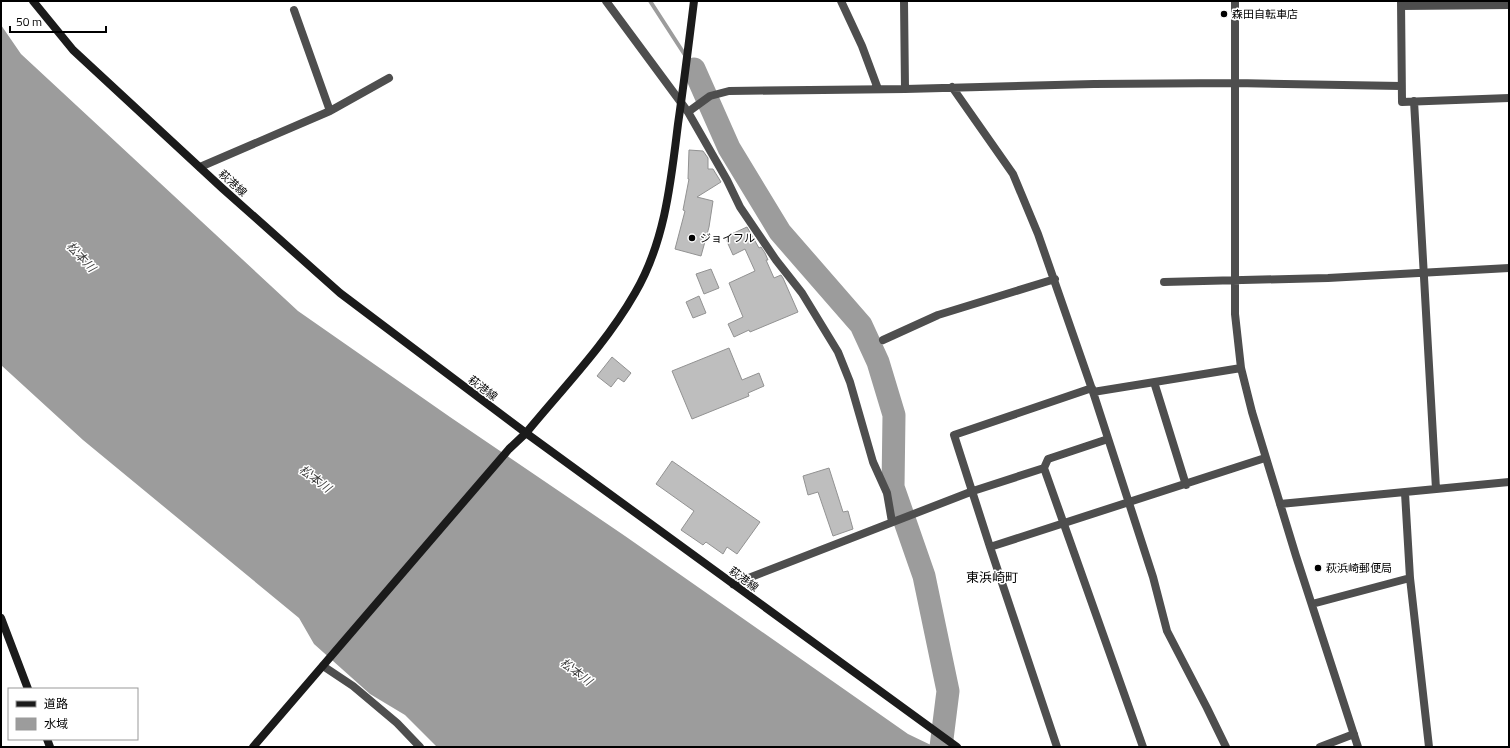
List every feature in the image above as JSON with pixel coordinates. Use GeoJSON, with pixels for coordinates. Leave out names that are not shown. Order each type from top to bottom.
{"type":"FeatureCollection","features":[{"type":"Feature","properties":{"kind":"main road","name":"萩港線"},"geometry":{"type":"LineString","coordinates":[[33,1],[73,50],[340,293],[526,433],[957,747]]}},
{"type":"Feature","properties":{"kind":"main road"},"geometry":{"type":"LineString","coordinates":[[253,747],[509,449],[526,433],[616,323],[636,291],[651,259],[661,228],[670,190],[694,1]]}},
{"type":"Feature","properties":{"kind":"main road"},"geometry":{"type":"LineString","coordinates":[[1,618],[28,688]]}},
{"type":"Feature","properties":{"kind":"street"},"geometry":{"type":"LineString","coordinates":[[606,1],[688,112],[727,180],[740,207],[776,260],[802,293],[838,352],[850,382],[873,462],[895,521]]}},
{"type":"Feature","properties":{"kind":"street"},"geometry":{"type":"LineString","coordinates":[[841,1],[862,46],[878,89]]}},
{"type":"Feature","properties":{"kind":"street"},"geometry":{"type":"LineString","coordinates":[[904,1],[905,89]]}},
{"type":"Feature","properties":{"kind":"street"},"geometry":{"type":"LineString","coordinates":[[1235,1],[1234,280],[1235,314],[1241,368],[1252,412],[1280,504],[1358,747]]}},
{"type":"Feature","properties":{"kind":"street"},"geometry":{"type":"LineString","coordinates":[[1509,5],[1401,3],[1402,102],[1509,98]]}},
{"type":"Feature","properties":{"kind":"street"},"geometry":{"type":"LineString","coordinates":[[294,10],[330,111]]}},
{"type":"Feature","properties":{"kind":"street"},"geometry":{"type":"LineString","coordinates":[[200,167],[330,111],[389,78]]}},
{"type":"Feature","properties":{"kind":"street"},"geometry":{"type":"LineString","coordinates":[[688,112],[710,96],[729,91],[905,89],[1094,84],[1235,83],[1401,86]]}},
{"type":"Feature","properties":{"kind":"street"},"geometry":{"type":"LineString","coordinates":[[952,87],[1013,174],[1038,234],[1093,390],[1153,577],[1167,631],[1226,747]]}},
{"type":"Feature","properties":{"kind":"street"},"geometry":{"type":"LineString","coordinates":[[1414,101],[1436,489]]}},
{"type":"Feature","properties":{"kind":"street"},"geometry":{"type":"LineString","coordinates":[[1164,282],[1328,278],[1424,274],[1509,268]]}},
{"type":"Feature","properties":{"kind":"street"},"geometry":{"type":"LineString","coordinates":[[883,340],[938,315],[1055,279]]}},
{"type":"Feature","properties":{"kind":"street"},"geometry":{"type":"LineString","coordinates":[[1057,747],[990,548],[954,435],[1093,390],[1241,368]]}},
{"type":"Feature","properties":{"kind":"street"},"geometry":{"type":"LineString","coordinates":[[1154,382],[1186,485]]}},
{"type":"Feature","properties":{"kind":"street"},"geometry":{"type":"LineString","coordinates":[[733,584],[973,491],[1044,468],[1048,460],[1108,439]]}},
{"type":"Feature","properties":{"kind":"street"},"geometry":{"type":"LineString","coordinates":[[990,548],[1266,458]]}},
{"type":"Feature","properties":{"kind":"street"},"geometry":{"type":"LineString","coordinates":[[1044,468],[1143,747]]}},
{"type":"Feature","properties":{"kind":"street"},"geometry":{"type":"LineString","coordinates":[[1280,504],[1509,482]]}},
{"type":"Feature","properties":{"kind":"street"},"geometry":{"type":"LineString","coordinates":[[1405,493],[1410,578],[1429,747]]}},
{"type":"Feature","properties":{"kind":"street"},"geometry":{"type":"LineString","coordinates":[[1312,604],[1410,578]]}},
{"type":"Feature","properties":{"kind":"street"},"geometry":{"type":"LineString","coordinates":[[325,664],[397,723],[420,747]]}},
{"type":"Feature","properties":{"kind":"street"},"geometry":{"type":"LineString","coordinates":[[1320,747],[1354,734]]}},
{"type":"Feature","properties":{"kind":"water","name":"松本川"},"geometry":{"type":"Polygon","coordinates":[[[1,25],[21,54],[298,311],[625,536],[908,734],[935,747],[437,747],[405,715],[370,694],[314,644],[299,618],[83,440],[1,365],[1,25]]]}},
{"type":"Feature","properties":{"kind":"building"},"geometry":{"type":"Polygon","coordinates":[[[689,150],[703,151],[708,158],[708,169],[713,169],[721,182],[697,197],[713,201],[709,227],[701,256],[675,249],[685,211],[683,210],[689,179],[689,150]]]}},
{"type":"Feature","properties":{"kind":"building"},"geometry":{"type":"Polygon","coordinates":[[[747,227],[759,248],[761,247],[765,253],[768,260],[766,260],[774,278],[781,275],[783,278],[798,312],[734,337],[728,324],[743,317],[729,283],[755,271],[745,249],[733,255],[725,237],[747,227]]]}},
{"type":"Feature","properties":{"kind":"building"},"geometry":{"type":"Polygon","coordinates":[[[711,269],[719,288],[704,294],[696,274],[711,269]]]}},
{"type":"Feature","properties":{"kind":"building"},"geometry":{"type":"Polygon","coordinates":[[[699,296],[706,313],[693,318],[686,302],[699,296]]]}},
{"type":"Feature","properties":{"kind":"building"},"geometry":{"type":"Polygon","coordinates":[[[729,348],[742,380],[759,373],[764,386],[748,393],[749,396],[692,419],[672,371],[729,348]]]}},
{"type":"Feature","properties":{"kind":"building"},"geometry":{"type":"Polygon","coordinates":[[[612,357],[631,373],[624,382],[618,378],[611,387],[597,376],[612,357]]]}},
{"type":"Feature","properties":{"kind":"building"},"geometry":{"type":"Polygon","coordinates":[[[672,461],[760,522],[737,554],[727,547],[723,554],[706,542],[703,545],[681,530],[694,511],[656,484],[672,461]]]}},
{"type":"Feature","properties":{"kind":"building"},"geometry":{"type":"Polygon","coordinates":[[[829,468],[843,512],[848,511],[853,529],[833,536],[818,492],[808,495],[803,476],[829,468]]]}},
{"type":"Feature","properties":{"kind":"waterway"},"geometry":{"type":"LineString","coordinates":[[650,1],[694,69]]}},
{"type":"Feature","properties":{"kind":"waterway"},"geometry":{"type":"LineString","coordinates":[[694,69],[729,148],[780,232],[861,325],[878,362],[894,415],[893,487],[924,576],[948,691],[941,747]]}},
{"type":"Feature","properties":{"kind":"place","name":"森田自転車店"},"geometry":{"type":"Point","coordinates":[1224,14]}},
{"type":"Feature","properties":{"kind":"place","name":"ジョイフル"},"geometry":{"type":"Point","coordinates":[692,238]}},
{"type":"Feature","properties":{"kind":"place","name":"萩浜崎郵便局"},"geometry":{"type":"Point","coordinates":[1318,568]}},
{"type":"Feature","properties":{"kind":"district","name":"東浜崎町"},"geometry":{"type":"Point","coordinates":[992,577]}}]}
